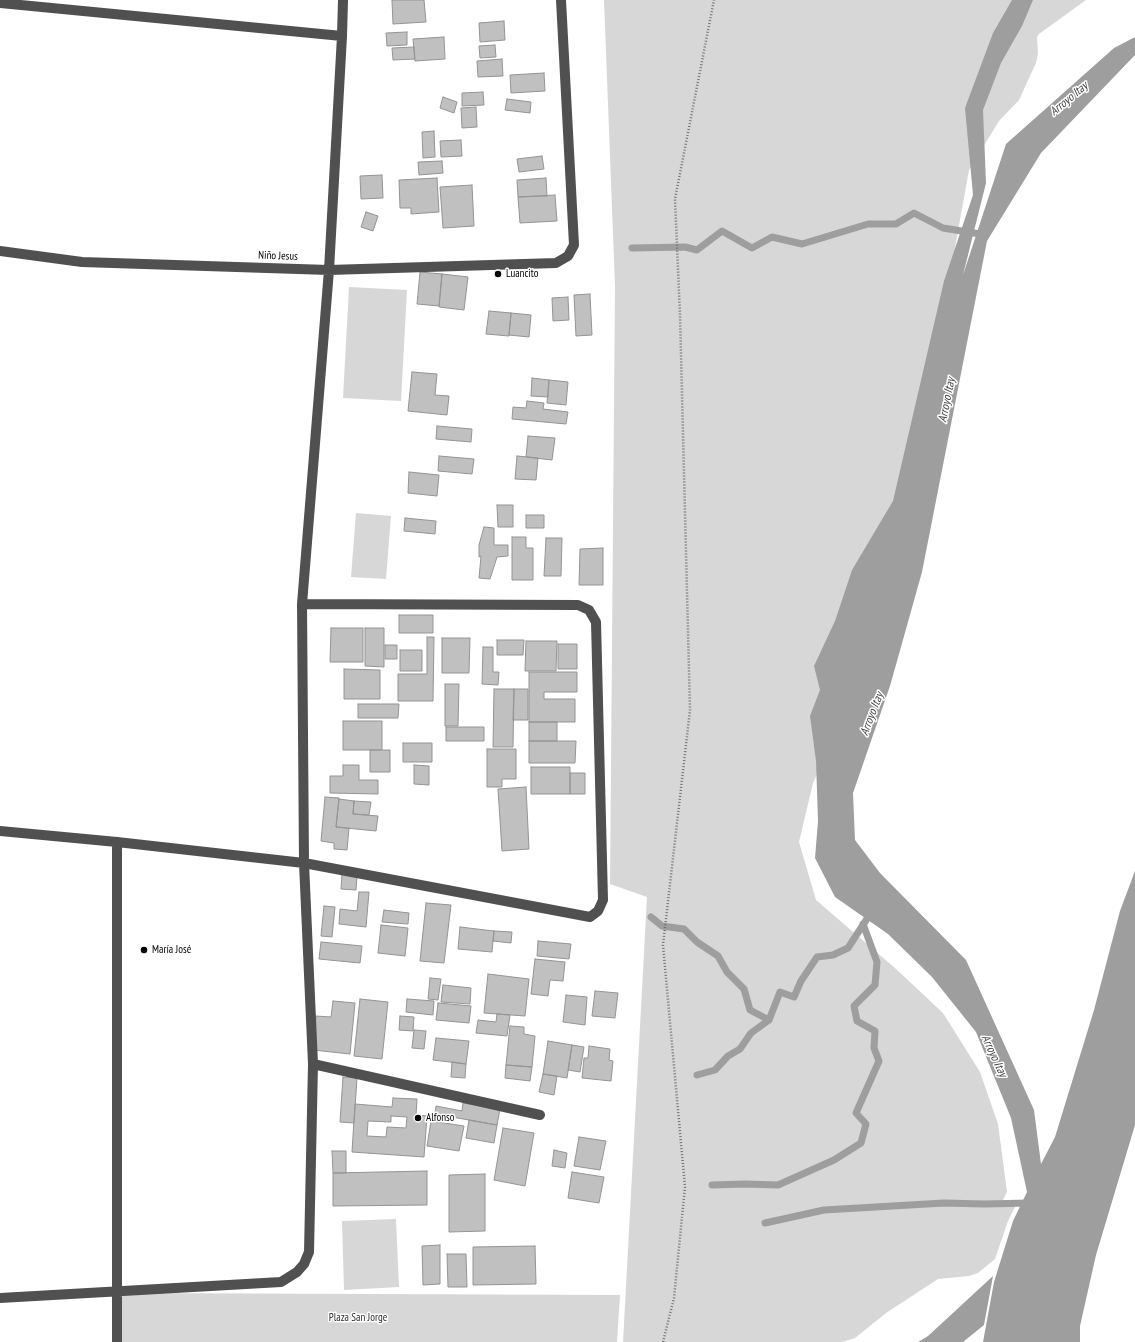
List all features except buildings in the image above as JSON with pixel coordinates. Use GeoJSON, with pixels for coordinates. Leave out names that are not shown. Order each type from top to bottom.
{"type":"FeatureCollection","features":[{"type":"Feature","properties":{"kind":"street"},"geometry":{"type":"LineString","coordinates":[[0,1298],[281,1282],[297,1272],[304,1264],[309,1252],[313,1064],[304,863],[302,604],[329,270],[343,0]]}},
{"type":"Feature","properties":{"kind":"street","name":"Niño Jesus"},"geometry":{"type":"LineString","coordinates":[[0,251],[82,262],[329,270],[556,262],[568,256],[574,245],[561,0]]}},
{"type":"Feature","properties":{"kind":"street"},"geometry":{"type":"LineString","coordinates":[[0,3],[342,36]]}},
{"type":"Feature","properties":{"kind":"street"},"geometry":{"type":"LineString","coordinates":[[0,831],[117,842],[304,863],[590,917],[598,910],[603,900],[596,622],[589,610],[578,605],[302,604]]}},
{"type":"Feature","properties":{"kind":"street"},"geometry":{"type":"LineString","coordinates":[[117,842],[117,1342]]}},
{"type":"Feature","properties":{"kind":"street"},"geometry":{"type":"LineString","coordinates":[[313,1064],[540,1115]]}},
{"type":"Feature","properties":{"kind":"path"},"geometry":{"type":"LineString","coordinates":[[663,1342],[674,1298],[685,1187],[663,944],[690,710],[675,200],[714,0]]}},
{"type":"Feature","properties":{"kind":"green space"},"geometry":{"type":"Polygon","coordinates":[[[604,0],[1086,0],[1039,34],[1037,37],[1038,54],[1036,63],[1019,100],[999,121],[969,170],[947,292],[849,705],[813,783],[799,842],[816,900],[896,969],[943,1013],[980,1072],[998,1124],[1007,1192],[1002,1202],[1015,1205],[1015,1207],[1008,1221],[995,1259],[978,1273],[969,1276],[938,1279],[886,1313],[855,1338],[842,1342],[623,1342],[647,897],[610,884],[615,286],[604,0]]]}},
{"type":"Feature","properties":{"kind":"green space"},"geometry":{"type":"Polygon","coordinates":[[[349,287],[407,290],[401,401],[343,398],[349,287]]]}},
{"type":"Feature","properties":{"kind":"green space"},"geometry":{"type":"Polygon","coordinates":[[[356,513],[391,516],[386,579],[351,577],[356,513]]]}},
{"type":"Feature","properties":{"kind":"green space"},"geometry":{"type":"Polygon","coordinates":[[[396,1219],[399,1287],[344,1290],[342,1221],[396,1219]]]}},
{"type":"Feature","properties":{"kind":"green space","name":"Plaza San Jorge"},"geometry":{"type":"Polygon","coordinates":[[[122,1293],[620,1295],[617,1342],[122,1342],[122,1293]]]}},
{"type":"Feature","properties":{"kind":"water","name":"Arroyo Itay"},"geometry":{"type":"Polygon","coordinates":[[[1012,0],[1033,0],[1022,26],[1001,63],[983,110],[986,183],[963,275],[1006,144],[1114,48],[1135,37],[1135,55],[1041,153],[987,241],[922,572],[890,686],[853,793],[855,840],[880,873],[966,960],[1034,1110],[1041,1164],[1055,1137],[1094,1010],[1120,911],[1135,871],[1135,1125],[1096,1255],[1080,1326],[1080,1342],[983,1342],[994,1282],[1013,1221],[1027,1192],[1011,1118],[976,1032],[932,977],[888,934],[835,897],[815,858],[818,821],[816,761],[810,716],[820,690],[814,666],[835,621],[852,570],[893,501],[944,281],[973,195],[965,108],[993,33],[1012,0]]]}},
{"type":"Feature","properties":{"kind":"water"},"geometry":{"type":"Polygon","coordinates":[[[993,1276],[984,1325],[963,1342],[918,1342],[928,1336],[993,1276]]]}},
{"type":"Feature","properties":{"kind":"waterway"},"geometry":{"type":"LineString","coordinates":[[632,248],[685,247],[697,250],[722,231],[752,248],[772,237],[802,244],[868,224],[896,224],[914,213],[943,228],[980,234]]}},
{"type":"Feature","properties":{"kind":"waterway"},"geometry":{"type":"LineString","coordinates":[[651,917],[662,926],[684,929],[697,942],[718,956],[727,972],[744,989],[750,1010],[769,1020],[780,992],[794,997],[801,981],[817,957],[833,955],[848,948],[872,911]]}},
{"type":"Feature","properties":{"kind":"waterway"},"geometry":{"type":"LineString","coordinates":[[712,1185],[778,1185],[834,1160],[861,1143],[866,1124],[856,1113],[879,1061],[874,1048],[875,1031],[857,1021],[854,1006],[875,985],[877,962],[863,924]]}},
{"type":"Feature","properties":{"kind":"waterway"},"geometry":{"type":"LineString","coordinates":[[697,1075],[715,1070],[728,1056],[740,1049],[751,1033],[769,1020]]}},
{"type":"Feature","properties":{"kind":"waterway"},"geometry":{"type":"LineString","coordinates":[[765,1223],[824,1210],[944,1203],[1031,1203]]}},
{"type":"Feature","properties":{"kind":"place","name":"Luancito"},"geometry":{"type":"Point","coordinates":[498,274]}},
{"type":"Feature","properties":{"kind":"place","name":"María José"},"geometry":{"type":"Point","coordinates":[144,950]}},
{"type":"Feature","properties":{"kind":"place","name":"Alfonso"},"geometry":{"type":"Point","coordinates":[418,1118]}}]}
